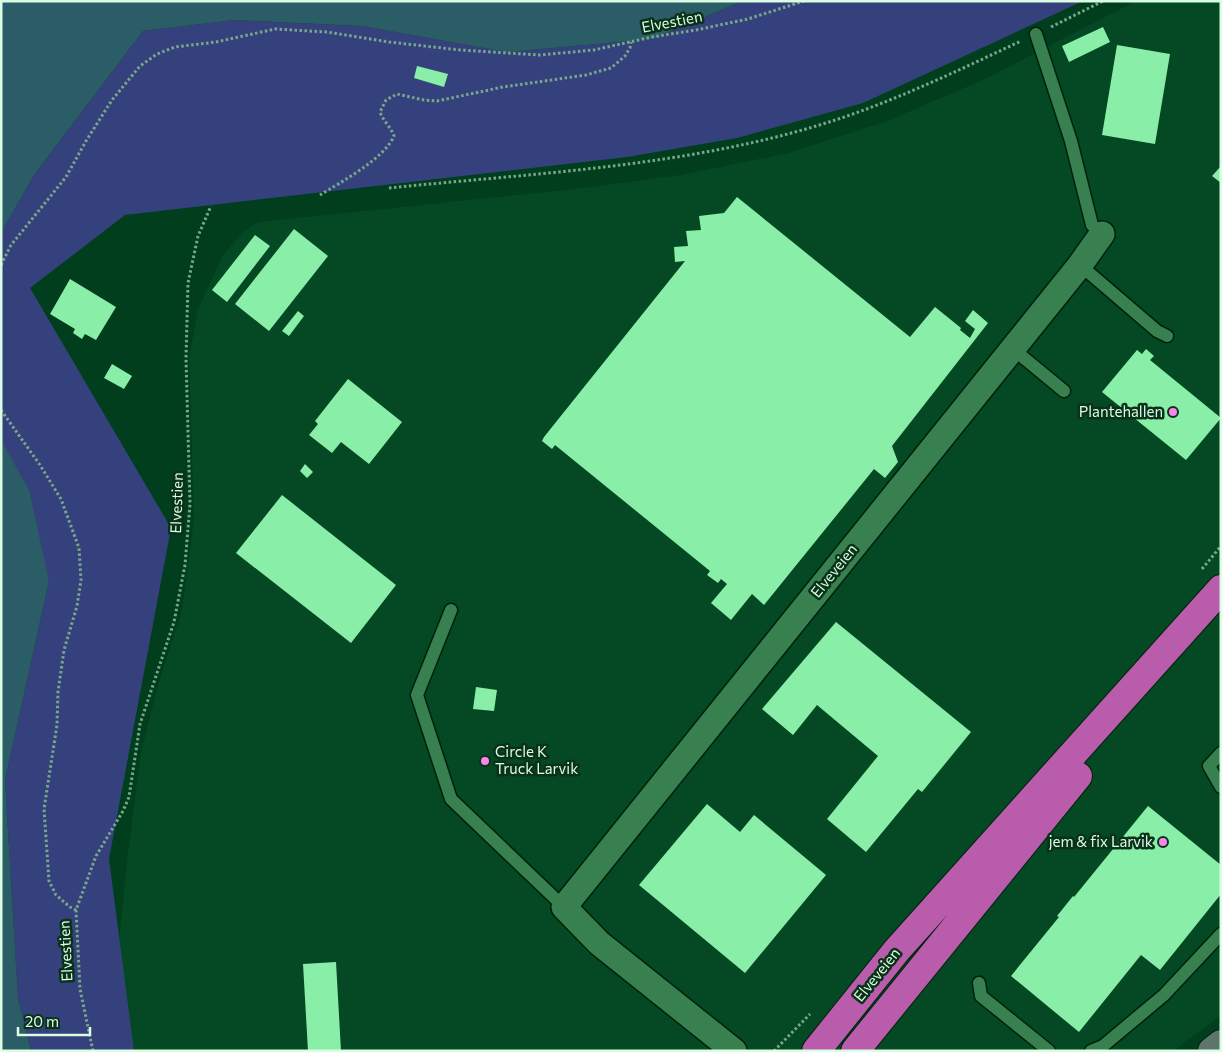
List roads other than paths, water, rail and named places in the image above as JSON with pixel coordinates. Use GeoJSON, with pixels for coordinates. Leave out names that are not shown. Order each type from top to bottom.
{"type":"FeatureCollection","features":[{"type":"Feature","properties":{"kind":"highway","name":"Elveveien"},"geometry":{"type":"LineString","coordinates":[[816,1051],[897,950],[1221,589]]}},
{"type":"Feature","properties":{"kind":"highway","name":"Elveveien"},"geometry":{"type":"LineString","coordinates":[[855,1051],[1129,711],[1221,589]]}},
{"type":"Feature","properties":{"kind":"main road"},"geometry":{"type":"LineString","coordinates":[[1212,1051],[1221,1044]]}},
{"type":"Feature","properties":{"kind":"street","name":"Elveveien"},"geometry":{"type":"LineString","coordinates":[[564,907],[1013,349],[1080,265],[1102,234]]}},
{"type":"Feature","properties":{"kind":"street"},"geometry":{"type":"LineString","coordinates":[[564,907],[599,943],[734,1051]]}},
{"type":"Feature","properties":{"kind":"lane"},"geometry":{"type":"LineString","coordinates":[[1036,34],[1071,141],[1092,225],[1102,234]]}},
{"type":"Feature","properties":{"kind":"lane"},"geometry":{"type":"LineString","coordinates":[[1080,265],[1157,331],[1167,336]]}},
{"type":"Feature","properties":{"kind":"lane"},"geometry":{"type":"LineString","coordinates":[[1013,349],[1064,391]]}},
{"type":"Feature","properties":{"kind":"lane"},"geometry":{"type":"LineString","coordinates":[[452,610],[417,695],[451,799],[564,907]]}},
{"type":"Feature","properties":{"kind":"lane"},"geometry":{"type":"LineString","coordinates":[[1221,753],[1209,766],[1221,787]]}},
{"type":"Feature","properties":{"kind":"lane"},"geometry":{"type":"LineString","coordinates":[[1091,1051],[1103,1046],[1164,995],[1221,934]]}},
{"type":"Feature","properties":{"kind":"lane"},"geometry":{"type":"LineString","coordinates":[[979,983],[981,996],[1049,1051]]}},
{"type":"Feature","properties":{"kind":"place","name":"Plantehallen"},"geometry":{"type":"Point","coordinates":[1173,412]}},
{"type":"Feature","properties":{"kind":"place","name":"Circle K Truck Larvik"},"geometry":{"type":"Point","coordinates":[485,761]}},
{"type":"Feature","properties":{"kind":"place","name":"jem & fix Larvik"},"geometry":{"type":"Point","coordinates":[1163,842]}}]}
